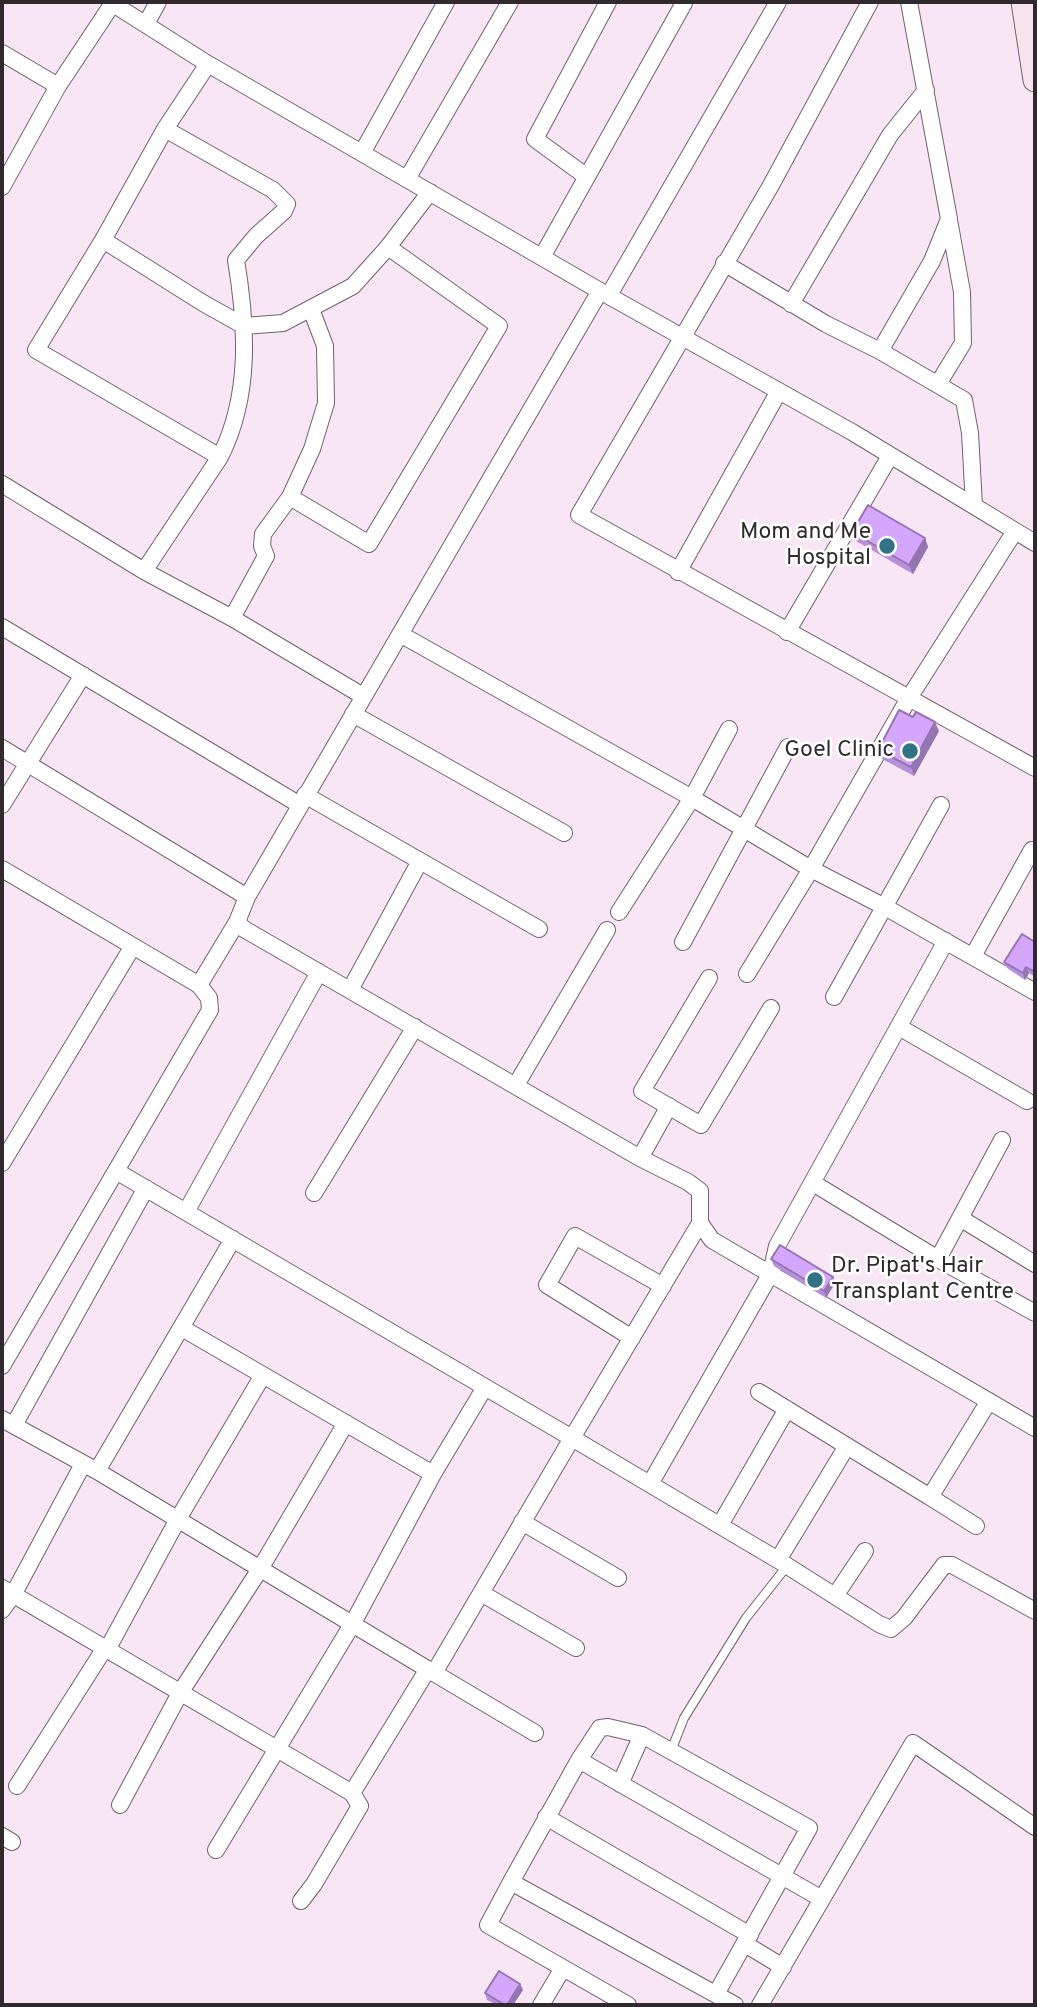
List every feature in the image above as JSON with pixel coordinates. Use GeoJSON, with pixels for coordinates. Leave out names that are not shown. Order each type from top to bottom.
{"type":"FeatureCollection","features":[{"type":"Feature","properties":{"kind":"street"},"geometry":{"type":"LineString","coordinates":[[2,187],[9,162],[111,2],[208,64],[779,391],[1035,543]]}},
{"type":"Feature","properties":{"kind":"street"},"geometry":{"type":"LineString","coordinates":[[146,24],[158,2]]}},
{"type":"Feature","properties":{"kind":"street"},"geometry":{"type":"LineString","coordinates":[[362,153],[446,2]]}},
{"type":"Feature","properties":{"kind":"street"},"geometry":{"type":"LineString","coordinates":[[407,179],[510,2]]}},
{"type":"Feature","properties":{"kind":"street"},"geometry":{"type":"LineString","coordinates":[[587,177],[535,139],[608,2]]}},
{"type":"Feature","properties":{"kind":"street"},"geometry":{"type":"LineString","coordinates":[[542,257],[684,3],[681,2]]}},
{"type":"Feature","properties":{"kind":"street"},"geometry":{"type":"LineString","coordinates":[[199,985],[363,696],[778,2]]}},
{"type":"Feature","properties":{"kind":"street"},"geometry":{"type":"LineString","coordinates":[[870,2],[770,187],[579,515],[1035,768]]}},
{"type":"Feature","properties":{"kind":"street"},"geometry":{"type":"LineString","coordinates":[[909,2],[962,292],[963,343],[937,384]]}},
{"type":"Feature","properties":{"kind":"street"},"geometry":{"type":"LineString","coordinates":[[1023,2],[1035,80]]}},
{"type":"Feature","properties":{"kind":"street"},"geometry":{"type":"LineString","coordinates":[[2,53],[58,86]]}},
{"type":"Feature","properties":{"kind":"street"},"geometry":{"type":"LineString","coordinates":[[208,64],[165,129],[103,240],[36,350],[220,457]]}},
{"type":"Feature","properties":{"kind":"street"},"geometry":{"type":"LineString","coordinates":[[791,304],[890,135],[926,90]]}},
{"type":"Feature","properties":{"kind":"street"},"geometry":{"type":"LineString","coordinates":[[144,571],[232,435],[241,401],[244,326],[236,260],[256,236],[284,211],[287,204],[273,190],[165,129]]}},
{"type":"Feature","properties":{"kind":"street"},"geometry":{"type":"LineString","coordinates":[[103,240],[244,326],[284,323],[353,286],[388,247],[430,192]]}},
{"type":"Feature","properties":{"kind":"street"},"geometry":{"type":"LineString","coordinates":[[880,351],[932,261],[949,219]]}},
{"type":"Feature","properties":{"kind":"street"},"geometry":{"type":"LineString","coordinates":[[290,497],[369,544],[499,326],[388,247]]}},
{"type":"Feature","properties":{"kind":"street"},"geometry":{"type":"LineString","coordinates":[[724,263],[791,304],[964,400],[970,433],[974,506]]}},
{"type":"Feature","properties":{"kind":"street"},"geometry":{"type":"LineString","coordinates":[[232,618],[267,556],[262,546],[263,534],[290,497],[312,449],[326,403],[324,346],[311,309]]}},
{"type":"Feature","properties":{"kind":"street"},"geometry":{"type":"LineString","coordinates":[[678,572],[779,391]]}},
{"type":"Feature","properties":{"kind":"street"},"geometry":{"type":"LineString","coordinates":[[787,632],[890,456]]}},
{"type":"Feature","properties":{"kind":"street"},"geometry":{"type":"LineString","coordinates":[[2,484],[144,571],[232,618],[363,696]]}},
{"type":"Feature","properties":{"kind":"street"},"geometry":{"type":"LineString","coordinates":[[747,974],[811,869],[908,698],[1015,531]]}},
{"type":"Feature","properties":{"kind":"street"},"geometry":{"type":"LineString","coordinates":[[2,626],[302,800],[420,861],[539,929]]}},
{"type":"Feature","properties":{"kind":"street"},"geometry":{"type":"LineString","coordinates":[[400,634],[692,798],[811,869],[885,907],[1035,992]]}},
{"type":"Feature","properties":{"kind":"street"},"geometry":{"type":"LineString","coordinates":[[2,805],[83,675]]}},
{"type":"Feature","properties":{"kind":"street"},"geometry":{"type":"LineString","coordinates":[[353,714],[564,832]]}},
{"type":"Feature","properties":{"kind":"street"},"geometry":{"type":"LineString","coordinates":[[619,912],[692,798],[729,729]]}},
{"type":"Feature","properties":{"kind":"street"},"geometry":{"type":"LineString","coordinates":[[683,942],[788,747]]}},
{"type":"Feature","properties":{"kind":"street"},"geometry":{"type":"LineString","coordinates":[[2,748],[247,897]]}},
{"type":"Feature","properties":{"kind":"street"},"geometry":{"type":"LineString","coordinates":[[834,997],[941,805]]}},
{"type":"Feature","properties":{"kind":"street"},"geometry":{"type":"LineString","coordinates":[[973,956],[1032,850]]}},
{"type":"Feature","properties":{"kind":"street"},"geometry":{"type":"LineString","coordinates":[[350,990],[420,861]]}},
{"type":"Feature","properties":{"kind":"street"},"geometry":{"type":"LineString","coordinates":[[2,869],[199,985],[209,998],[210,1010],[2,1366]]}},
{"type":"Feature","properties":{"kind":"street"},"geometry":{"type":"LineString","coordinates":[[237,922],[244,929],[700,1191],[700,1223],[481,1593],[352,1793]]}},
{"type":"Feature","properties":{"kind":"street"},"geometry":{"type":"LineString","coordinates":[[516,1085],[607,930]]}},
{"type":"Feature","properties":{"kind":"street"},"geometry":{"type":"LineString","coordinates":[[650,1484],[771,1273],[777,1246],[946,941]]}},
{"type":"Feature","properties":{"kind":"street"},"geometry":{"type":"LineString","coordinates":[[2,1163],[132,946]]}},
{"type":"Feature","properties":{"kind":"street"},"geometry":{"type":"LineString","coordinates":[[186,1212],[319,972]]}},
{"type":"Feature","properties":{"kind":"street"},"geometry":{"type":"LineString","coordinates":[[709,978],[642,1091],[701,1125],[771,1009]]}},
{"type":"Feature","properties":{"kind":"street"},"geometry":{"type":"LineString","coordinates":[[314,1194],[415,1027]]}},
{"type":"Feature","properties":{"kind":"street"},"geometry":{"type":"LineString","coordinates":[[899,1027],[1027,1101]]}},
{"type":"Feature","properties":{"kind":"street"},"geometry":{"type":"LineString","coordinates":[[640,1158],[668,1107]]}},
{"type":"Feature","properties":{"kind":"street"},"geometry":{"type":"LineString","coordinates":[[938,1259],[1002,1140]]}},
{"type":"Feature","properties":{"kind":"street"},"geometry":{"type":"LineString","coordinates":[[116,1171],[720,1525],[879,1624],[891,1629],[904,1618],[944,1565],[951,1565],[1035,1611]]}},
{"type":"Feature","properties":{"kind":"street"},"geometry":{"type":"LineString","coordinates":[[813,1183],[938,1259],[1035,1313]]}},
{"type":"Feature","properties":{"kind":"street"},"geometry":{"type":"LineString","coordinates":[[146,1188],[8,1422],[90,1467],[535,1732]]}},
{"type":"Feature","properties":{"kind":"street"},"geometry":{"type":"LineString","coordinates":[[960,1218],[1035,1264]]}},
{"type":"Feature","properties":{"kind":"street"},"geometry":{"type":"LineString","coordinates":[[700,1223],[712,1240],[1035,1428]]}},
{"type":"Feature","properties":{"kind":"street"},"geometry":{"type":"LineString","coordinates":[[632,1338],[547,1284],[575,1236],[663,1286]]}},
{"type":"Feature","properties":{"kind":"street"},"geometry":{"type":"LineString","coordinates":[[2,1610],[7,1591],[182,1328],[233,1240]]}},
{"type":"Feature","properties":{"kind":"street"},"geometry":{"type":"LineString","coordinates":[[182,1328],[433,1474]]}},
{"type":"Feature","properties":{"kind":"street"},"geometry":{"type":"LineString","coordinates":[[17,1786],[101,1654],[107,1650],[178,1519],[263,1375]]}},
{"type":"Feature","properties":{"kind":"street"},"geometry":{"type":"LineString","coordinates":[[216,1850],[353,1623],[433,1474],[485,1387]]}},
{"type":"Feature","properties":{"kind":"street"},"geometry":{"type":"LineString","coordinates":[[759,1392],[976,1526]]}},
{"type":"Feature","properties":{"kind":"street"},"geometry":{"type":"LineString","coordinates":[[930,1497],[989,1401]]}},
{"type":"Feature","properties":{"kind":"street"},"geometry":{"type":"LineString","coordinates":[[720,1525],[787,1409]]}},
{"type":"Feature","properties":{"kind":"street"},"geometry":{"type":"LineString","coordinates":[[120,1805],[180,1693],[260,1569],[346,1423]]}},
{"type":"Feature","properties":{"kind":"street"},"geometry":{"type":"LineString","coordinates":[[782,1563],[848,1446]]}},
{"type":"Feature","properties":{"kind":"street"},"geometry":{"type":"LineString","coordinates":[[522,1522],[618,1578]]}},
{"type":"Feature","properties":{"kind":"street"},"geometry":{"type":"LineString","coordinates":[[835,1596],[865,1550]]}},
{"type":"Feature","properties":{"kind":"street"},"geometry":{"type":"LineString","coordinates":[[7,1591],[352,1793],[360,1806],[301,1901]]}},
{"type":"Feature","properties":{"kind":"street"},"geometry":{"type":"LineString","coordinates":[[481,1593],[576,1648]]}},
{"type":"Feature","properties":{"kind":"street"},"geometry":{"type":"LineString","coordinates":[[628,2005],[488,1925],[579,1760],[600,1728],[608,1727],[642,1735],[809,1828],[716,1994]]}},
{"type":"Feature","properties":{"kind":"street"},"geometry":{"type":"LineString","coordinates":[[620,1784],[642,1735]]}},
{"type":"Feature","properties":{"kind":"street"},"geometry":{"type":"LineString","coordinates":[[760,2005],[913,1743],[1035,1827]]}},
{"type":"Feature","properties":{"kind":"street"},"geometry":{"type":"LineString","coordinates":[[579,1760],[822,1899]]}},
{"type":"Feature","properties":{"kind":"street"},"geometry":{"type":"LineString","coordinates":[[546,1817],[747,1939],[783,1967]]}},
{"type":"Feature","properties":{"kind":"street"},"geometry":{"type":"LineString","coordinates":[[511,1882],[735,2005]]}},
{"type":"Feature","properties":{"kind":"street"},"geometry":{"type":"LineString","coordinates":[[541,2005],[563,1968]]}},
{"type":"Feature","properties":{"kind":"lane"},"geometry":{"type":"LineString","coordinates":[[671,1751],[684,1718],[782,1563]]}},
{"type":"Feature","properties":{"kind":"building"},"geometry":{"type":"Polygon","coordinates":[[[868,505],[925,538],[909,565],[852,532],[868,505]]]}},
{"type":"Feature","properties":{"kind":"building"},"geometry":{"type":"Polygon","coordinates":[[[899,710],[913,717],[916,712],[935,722],[911,767],[878,750],[899,710]]]}},
{"type":"Feature","properties":{"kind":"building"},"geometry":{"type":"Polygon","coordinates":[[[1022,934],[1035,942],[1035,968],[1033,971],[1026,967],[1023,973],[1004,962],[1022,934]]]}},
{"type":"Feature","properties":{"kind":"building"},"geometry":{"type":"Polygon","coordinates":[[[780,1245],[833,1277],[824,1291],[771,1259],[780,1245]]]}},
{"type":"Feature","properties":{"kind":"building"},"geometry":{"type":"Polygon","coordinates":[[[499,1971],[520,1984],[507,2005],[485,1993],[499,1971]]]}},
{"type":"Feature","properties":{"kind":"place","name":"Mom and Me Hospital"},"geometry":{"type":"Point","coordinates":[887,546]}},
{"type":"Feature","properties":{"kind":"place","name":"Goel Clinic"},"geometry":{"type":"Point","coordinates":[910,751]}},
{"type":"Feature","properties":{"kind":"place","name":"Dr. Pipat's Hair Transplant Centre"},"geometry":{"type":"Point","coordinates":[815,1280]}}]}
